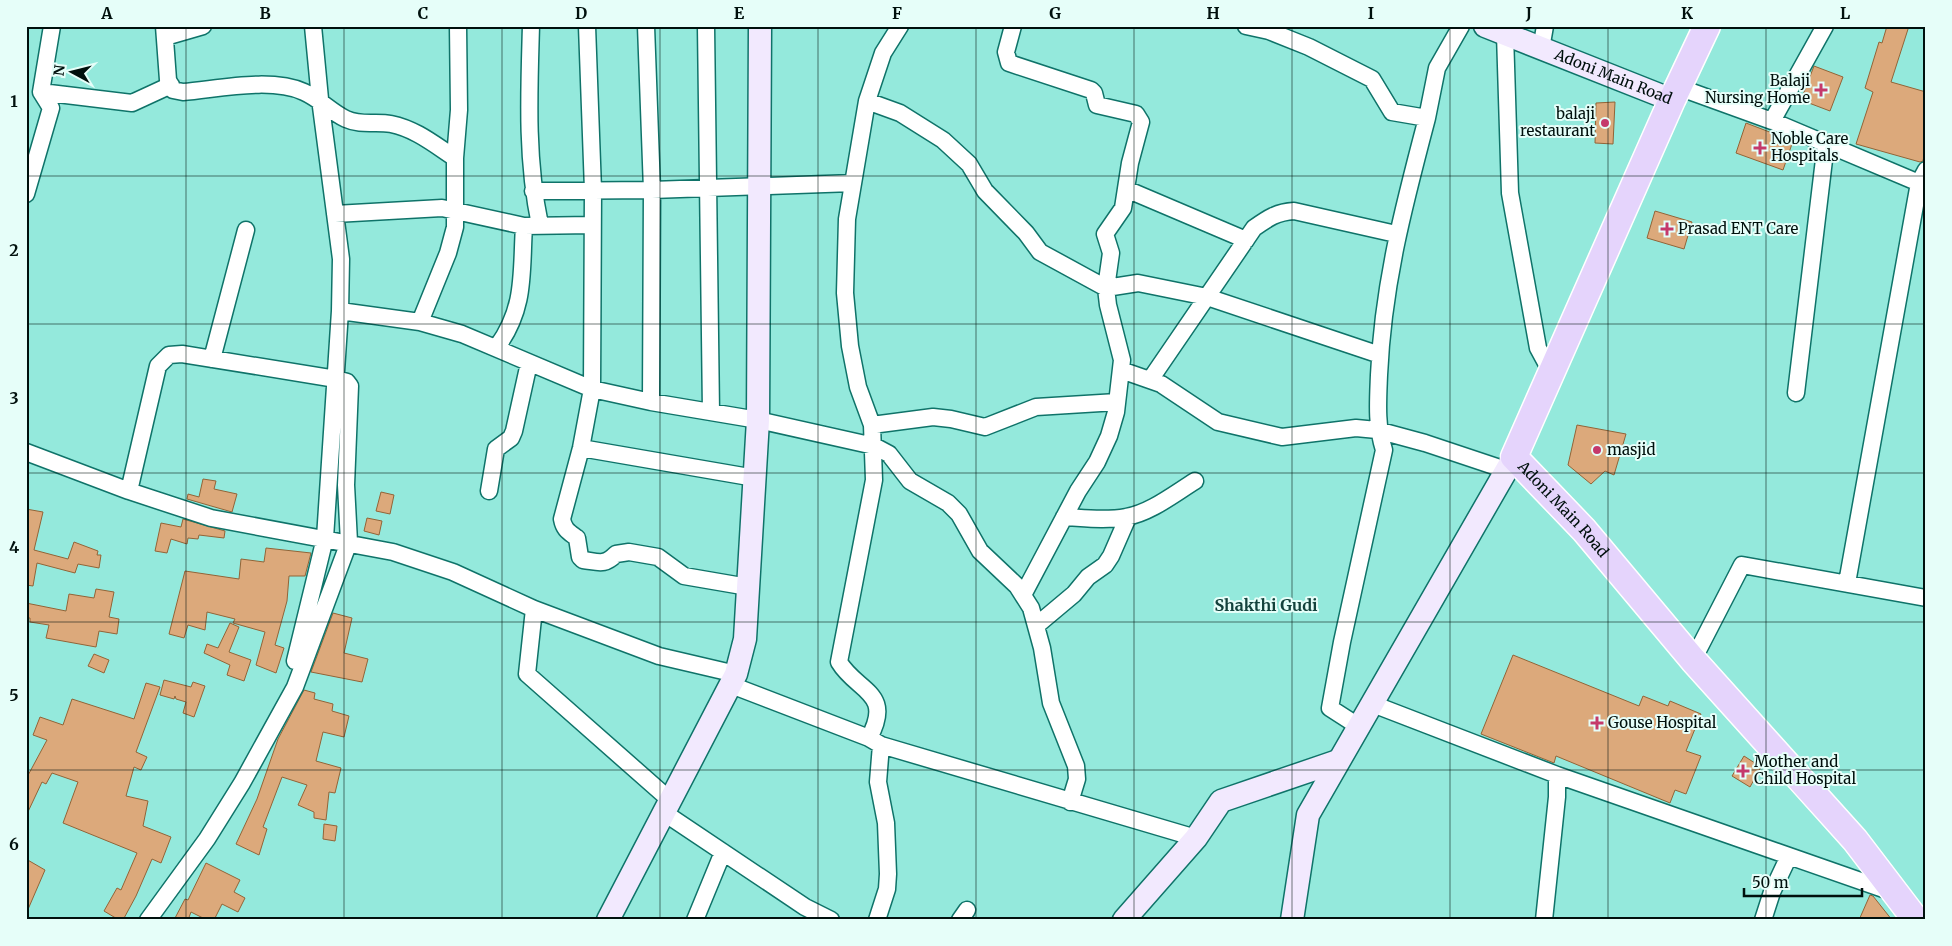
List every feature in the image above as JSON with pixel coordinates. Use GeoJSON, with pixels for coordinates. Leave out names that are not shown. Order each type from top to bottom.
{"type":"FeatureCollection","features":[{"type":"Feature","properties":{"kind":"main road"},"geometry":{"type":"LineString","coordinates":[[1675,94],[1707,26]]}},
{"type":"Feature","properties":{"kind":"main road","name":"Adoni Main Road"},"geometry":{"type":"LineString","coordinates":[[1675,94],[1510,463],[1584,530],[1693,660],[1854,840],[1916,920]]}},
{"type":"Feature","properties":{"kind":"street"},"geometry":{"type":"LineString","coordinates":[[26,194],[51,108],[41,92],[52,26]]}},
{"type":"Feature","properties":{"kind":"street"},"geometry":{"type":"LineString","coordinates":[[203,26],[164,32],[168,80],[174,90],[183,92],[266,85],[285,86],[320,99],[346,119],[363,124],[389,123],[407,128],[455,158]]}},
{"type":"Feature","properties":{"kind":"street"},"geometry":{"type":"LineString","coordinates":[[280,713],[325,538],[340,311],[341,259],[320,99],[313,26]]}},
{"type":"Feature","properties":{"kind":"street"},"geometry":{"type":"LineString","coordinates":[[420,322],[448,253],[456,210],[455,158],[459,110],[458,26]]}},
{"type":"Feature","properties":{"kind":"street"},"geometry":{"type":"LineString","coordinates":[[530,26],[529,131],[533,190],[540,225]]}},
{"type":"Feature","properties":{"kind":"street"},"geometry":{"type":"LineString","coordinates":[[587,26],[593,190],[592,389],[581,448],[562,519],[566,530],[577,538],[580,557],[583,560],[604,563],[621,552],[658,557],[684,576],[748,587]]}},
{"type":"Feature","properties":{"kind":"street"},"geometry":{"type":"LineString","coordinates":[[646,26],[652,190],[651,402]]}},
{"type":"Feature","properties":{"kind":"street"},"geometry":{"type":"LineString","coordinates":[[706,26],[711,412]]}},
{"type":"Feature","properties":{"kind":"street"},"geometry":{"type":"LineString","coordinates":[[608,920],[734,680],[745,639],[758,420],[760,26]]}},
{"type":"Feature","properties":{"kind":"street"},"geometry":{"type":"LineString","coordinates":[[877,920],[886,889],[888,874],[886,823],[878,782],[875,742],[875,726],[878,715],[875,701],[869,690],[843,669],[839,662],[874,480],[872,425],[858,387],[850,346],[846,293],[847,219],[867,101],[882,54],[900,26]]}},
{"type":"Feature","properties":{"kind":"street"},"geometry":{"type":"LineString","coordinates":[[1013,26],[1006,52],[1009,63],[1091,90],[1094,93],[1097,105],[1136,114],[1140,117],[1140,128],[1130,164],[1120,214],[1110,224],[1105,234],[1111,253],[1106,288],[1112,324],[1119,342],[1122,360],[1117,402],[1110,436],[1023,595]]}},
{"type":"Feature","properties":{"kind":"street"},"geometry":{"type":"LineString","coordinates":[[1246,26],[1269,31],[1309,47],[1372,79],[1392,112],[1427,118]]}},
{"type":"Feature","properties":{"kind":"street"},"geometry":{"type":"LineString","coordinates":[[1358,726],[1330,708],[1342,642],[1384,450],[1378,430],[1381,327],[1396,234],[1427,118],[1437,68],[1461,26]]}},
{"type":"Feature","properties":{"kind":"street"},"geometry":{"type":"LineString","coordinates":[[1541,48],[1545,26]]}},
{"type":"Feature","properties":{"kind":"street"},"geometry":{"type":"LineString","coordinates":[[1772,121],[1824,26]]}},
{"type":"Feature","properties":{"kind":"street"},"geometry":{"type":"LineString","coordinates":[[1495,30],[1510,193],[1538,348],[1551,372]]}},
{"type":"Feature","properties":{"kind":"street","name":"Adoni Main Road"},"geometry":{"type":"LineString","coordinates":[[1495,30],[1541,48],[1675,94]]}},
{"type":"Feature","properties":{"kind":"street"},"geometry":{"type":"LineString","coordinates":[[41,92],[132,103],[171,86]]}},
{"type":"Feature","properties":{"kind":"street"},"geometry":{"type":"LineString","coordinates":[[1675,94],[1772,121],[1923,180],[1847,584]]}},
{"type":"Feature","properties":{"kind":"street"},"geometry":{"type":"LineString","coordinates":[[867,101],[900,113],[943,140],[969,164],[985,191],[1026,233],[1040,252],[1106,288],[1138,283],[1207,297],[1380,355]]}},
{"type":"Feature","properties":{"kind":"street"},"geometry":{"type":"LineString","coordinates":[[1796,393],[1826,143]]}},
{"type":"Feature","properties":{"kind":"street"},"geometry":{"type":"LineString","coordinates":[[533,190],[652,190],[853,183]]}},
{"type":"Feature","properties":{"kind":"street"},"geometry":{"type":"LineString","coordinates":[[1126,189],[1246,240]]}},
{"type":"Feature","properties":{"kind":"street"},"geometry":{"type":"LineString","coordinates":[[334,214],[442,208],[524,226],[592,225]]}},
{"type":"Feature","properties":{"kind":"street"},"geometry":{"type":"LineString","coordinates":[[1150,380],[1254,228],[1280,212],[1294,211],[1396,234]]}},
{"type":"Feature","properties":{"kind":"street"},"geometry":{"type":"LineString","coordinates":[[497,347],[515,317],[520,300],[524,226]]}},
{"type":"Feature","properties":{"kind":"street"},"geometry":{"type":"LineString","coordinates":[[212,359],[246,230]]}},
{"type":"Feature","properties":{"kind":"street"},"geometry":{"type":"LineString","coordinates":[[340,311],[420,322],[497,347],[529,363],[592,389],[651,402],[758,420],[874,446],[889,454],[910,481],[948,503],[959,514],[980,551],[1016,586],[1031,608],[1037,625],[1051,704],[1076,766],[1077,779],[1070,802]]}},
{"type":"Feature","properties":{"kind":"street"},"geometry":{"type":"LineString","coordinates":[[130,491],[158,366],[169,355],[182,354],[336,379],[347,382],[350,386],[352,397],[347,475],[349,542],[295,687],[242,783],[207,839],[148,920]]}},
{"type":"Feature","properties":{"kind":"street"},"geometry":{"type":"LineString","coordinates":[[489,491],[496,449],[511,438],[514,431],[529,363]]}},
{"type":"Feature","properties":{"kind":"street"},"geometry":{"type":"LineString","coordinates":[[1121,370],[1161,384],[1218,422],[1282,437],[1356,428],[1378,430],[1510,463],[1308,815],[1292,920]]}},
{"type":"Feature","properties":{"kind":"street"},"geometry":{"type":"LineString","coordinates":[[872,425],[933,417],[985,427],[1036,406],[1117,402]]}},
{"type":"Feature","properties":{"kind":"street"},"geometry":{"type":"LineString","coordinates":[[581,448],[755,478]]}},
{"type":"Feature","properties":{"kind":"street"},"geometry":{"type":"LineString","coordinates":[[26,452],[130,491],[211,518],[270,530],[349,542],[393,552],[453,572],[534,609],[659,656],[734,680],[875,742],[1070,802],[1196,838]]}},
{"type":"Feature","properties":{"kind":"street"},"geometry":{"type":"LineString","coordinates":[[1064,517],[1109,519],[1128,517],[1149,509],[1195,481]]}},
{"type":"Feature","properties":{"kind":"street"},"geometry":{"type":"LineString","coordinates":[[1037,625],[1074,594],[1088,577],[1104,565],[1111,556],[1128,517]]}},
{"type":"Feature","properties":{"kind":"street"},"geometry":{"type":"LineString","coordinates":[[1693,660],[1742,565],[1926,598]]}},
{"type":"Feature","properties":{"kind":"street"},"geometry":{"type":"LineString","coordinates":[[534,609],[527,674],[667,807],[724,852],[805,907],[831,920]]}},
{"type":"Feature","properties":{"kind":"street"},"geometry":{"type":"LineString","coordinates":[[1370,704],[1557,775],[1896,894]]}},
{"type":"Feature","properties":{"kind":"street"},"geometry":{"type":"LineString","coordinates":[[1124,920],[1196,838],[1221,802],[1338,761]]}},
{"type":"Feature","properties":{"kind":"street"},"geometry":{"type":"LineString","coordinates":[[1544,920],[1556,806],[1557,775]]}},
{"type":"Feature","properties":{"kind":"street"},"geometry":{"type":"LineString","coordinates":[[695,920],[724,852]]}},
{"type":"Feature","properties":{"kind":"street"},"geometry":{"type":"LineString","coordinates":[[1762,920],[1772,892],[1789,856]]}},
{"type":"Feature","properties":{"kind":"building"},"geometry":{"type":"Polygon","coordinates":[[[1887,26],[1909,26],[1891,82],[1926,92],[1926,145],[1923,161],[1920,162],[1856,144],[1873,92],[1865,88],[1879,42],[1882,43],[1887,26]]]}},
{"type":"Feature","properties":{"kind":"building"},"geometry":{"type":"Polygon","coordinates":[[[1814,66],[1843,77],[1830,111],[1801,100],[1814,66]]]}},
{"type":"Feature","properties":{"kind":"building","name":"balaji restaurant"},"geometry":{"type":"Polygon","coordinates":[[[1615,102],[1613,144],[1595,143],[1596,103],[1615,102]]]}},
{"type":"Feature","properties":{"kind":"building"},"geometry":{"type":"Polygon","coordinates":[[[1746,123],[1793,141],[1783,170],[1736,153],[1746,123]]]}},
{"type":"Feature","properties":{"kind":"building"},"geometry":{"type":"Polygon","coordinates":[[[1655,211],[1692,222],[1684,249],[1647,238],[1655,211]]]}},
{"type":"Feature","properties":{"kind":"building","name":"masjid"},"geometry":{"type":"Polygon","coordinates":[[[1577,425],[1626,434],[1614,475],[1605,471],[1591,484],[1568,465],[1577,425]]]}},
{"type":"Feature","properties":{"kind":"building"},"geometry":{"type":"Polygon","coordinates":[[[203,479],[216,481],[214,489],[237,494],[232,512],[187,499],[188,494],[199,497],[203,479]]]}},
{"type":"Feature","properties":{"kind":"building"},"geometry":{"type":"Polygon","coordinates":[[[381,492],[394,495],[390,514],[376,511],[381,492]]]}},
{"type":"Feature","properties":{"kind":"building"},"geometry":{"type":"Polygon","coordinates":[[[26,509],[43,512],[34,550],[68,559],[74,542],[98,551],[97,555],[101,555],[99,568],[78,564],[75,573],[37,563],[33,586],[26,585],[26,509]]]}},
{"type":"Feature","properties":{"kind":"building"},"geometry":{"type":"Polygon","coordinates":[[[367,518],[382,521],[379,535],[364,531],[367,518]]]}},
{"type":"Feature","properties":{"kind":"building"},"geometry":{"type":"Polygon","coordinates":[[[183,519],[225,531],[224,538],[199,535],[198,539],[188,538],[187,544],[171,539],[167,553],[155,551],[161,523],[181,527],[183,519]]]}},
{"type":"Feature","properties":{"kind":"building"},"geometry":{"type":"Polygon","coordinates":[[[266,548],[311,553],[305,576],[289,576],[287,601],[275,645],[284,648],[276,673],[256,665],[265,632],[233,623],[235,619],[207,612],[205,630],[188,625],[184,638],[169,634],[185,571],[239,579],[241,559],[264,562],[266,548]]]}},
{"type":"Feature","properties":{"kind":"building"},"geometry":{"type":"Polygon","coordinates":[[[96,589],[114,592],[109,617],[119,619],[117,634],[99,631],[96,647],[46,638],[49,625],[30,622],[30,618],[26,618],[26,603],[66,611],[69,594],[94,598],[96,589]]]}},
{"type":"Feature","properties":{"kind":"building"},"geometry":{"type":"Polygon","coordinates":[[[333,613],[352,618],[344,653],[368,659],[362,682],[311,672],[333,613]]]}},
{"type":"Feature","properties":{"kind":"building"},"geometry":{"type":"Polygon","coordinates":[[[230,623],[239,627],[229,652],[251,660],[244,681],[227,675],[230,665],[204,653],[207,644],[218,648],[230,623]]]}},
{"type":"Feature","properties":{"kind":"building"},"geometry":{"type":"Polygon","coordinates":[[[94,654],[109,660],[104,673],[88,666],[94,654]]]}},
{"type":"Feature","properties":{"kind":"building"},"geometry":{"type":"Polygon","coordinates":[[[1513,655],[1639,706],[1643,696],[1668,706],[1670,701],[1701,714],[1686,751],[1701,756],[1686,794],[1675,790],[1670,803],[1556,756],[1554,763],[1481,734],[1513,655]]]}},
{"type":"Feature","properties":{"kind":"building"},"geometry":{"type":"Polygon","coordinates":[[[164,680],[191,687],[193,682],[205,686],[194,717],[183,713],[186,702],[176,699],[175,696],[174,699],[160,695],[164,680]]]}},
{"type":"Feature","properties":{"kind":"building"},"geometry":{"type":"Polygon","coordinates":[[[146,683],[160,687],[136,752],[147,757],[141,770],[134,767],[126,796],[148,801],[143,826],[171,837],[161,863],[152,859],[136,896],[123,920],[119,920],[104,911],[117,888],[121,890],[137,853],[63,823],[78,782],[52,773],[46,784],[42,782],[26,816],[26,779],[47,740],[33,735],[40,717],[63,725],[72,699],[134,719],[146,683]]]}},
{"type":"Feature","properties":{"kind":"building"},"geometry":{"type":"Polygon","coordinates":[[[304,690],[315,693],[314,699],[333,704],[332,711],[349,716],[344,737],[323,732],[316,761],[341,768],[335,793],[329,792],[326,820],[314,818],[314,812],[298,805],[307,785],[282,777],[263,827],[267,829],[259,855],[236,844],[257,799],[278,739],[304,690]]]}},
{"type":"Feature","properties":{"kind":"building"},"geometry":{"type":"Polygon","coordinates":[[[1744,756],[1761,767],[1750,787],[1732,776],[1744,756]]]}},
{"type":"Feature","properties":{"kind":"building"},"geometry":{"type":"Polygon","coordinates":[[[324,824],[337,826],[335,841],[323,839],[324,824]]]}},
{"type":"Feature","properties":{"kind":"building"},"geometry":{"type":"Polygon","coordinates":[[[26,859],[45,870],[26,914],[26,859]]]}},
{"type":"Feature","properties":{"kind":"building"},"geometry":{"type":"Polygon","coordinates":[[[206,863],[240,880],[234,892],[245,898],[238,912],[222,904],[214,920],[207,920],[191,912],[188,920],[174,920],[185,899],[188,900],[206,863]]]}},
{"type":"Feature","properties":{"kind":"building"},"geometry":{"type":"Polygon","coordinates":[[[1870,895],[1873,896],[1892,920],[1859,920],[1870,895]]]}},
{"type":"Feature","properties":{"kind":"place","name":"Balaji Nursing Home"},"geometry":{"type":"Point","coordinates":[1821,90]}},
{"type":"Feature","properties":{"kind":"place","name":"balaji restaurant"},"geometry":{"type":"Point","coordinates":[1605,123]}},
{"type":"Feature","properties":{"kind":"place","name":"Noble Care Hospitals"},"geometry":{"type":"Point","coordinates":[1760,148]}},
{"type":"Feature","properties":{"kind":"place","name":"Prasad ENT Care"},"geometry":{"type":"Point","coordinates":[1667,229]}},
{"type":"Feature","properties":{"kind":"place","name":"masjid"},"geometry":{"type":"Point","coordinates":[1597,450]}},
{"type":"Feature","properties":{"kind":"place","name":"Gouse Hospital"},"geometry":{"type":"Point","coordinates":[1597,723]}},
{"type":"Feature","properties":{"kind":"place","name":"Mother and Child Hospital"},"geometry":{"type":"Point","coordinates":[1743,771]}},
{"type":"Feature","properties":{"kind":"district","name":"Shakthi Gudi"},"geometry":{"type":"Point","coordinates":[1266,605]}}]}
